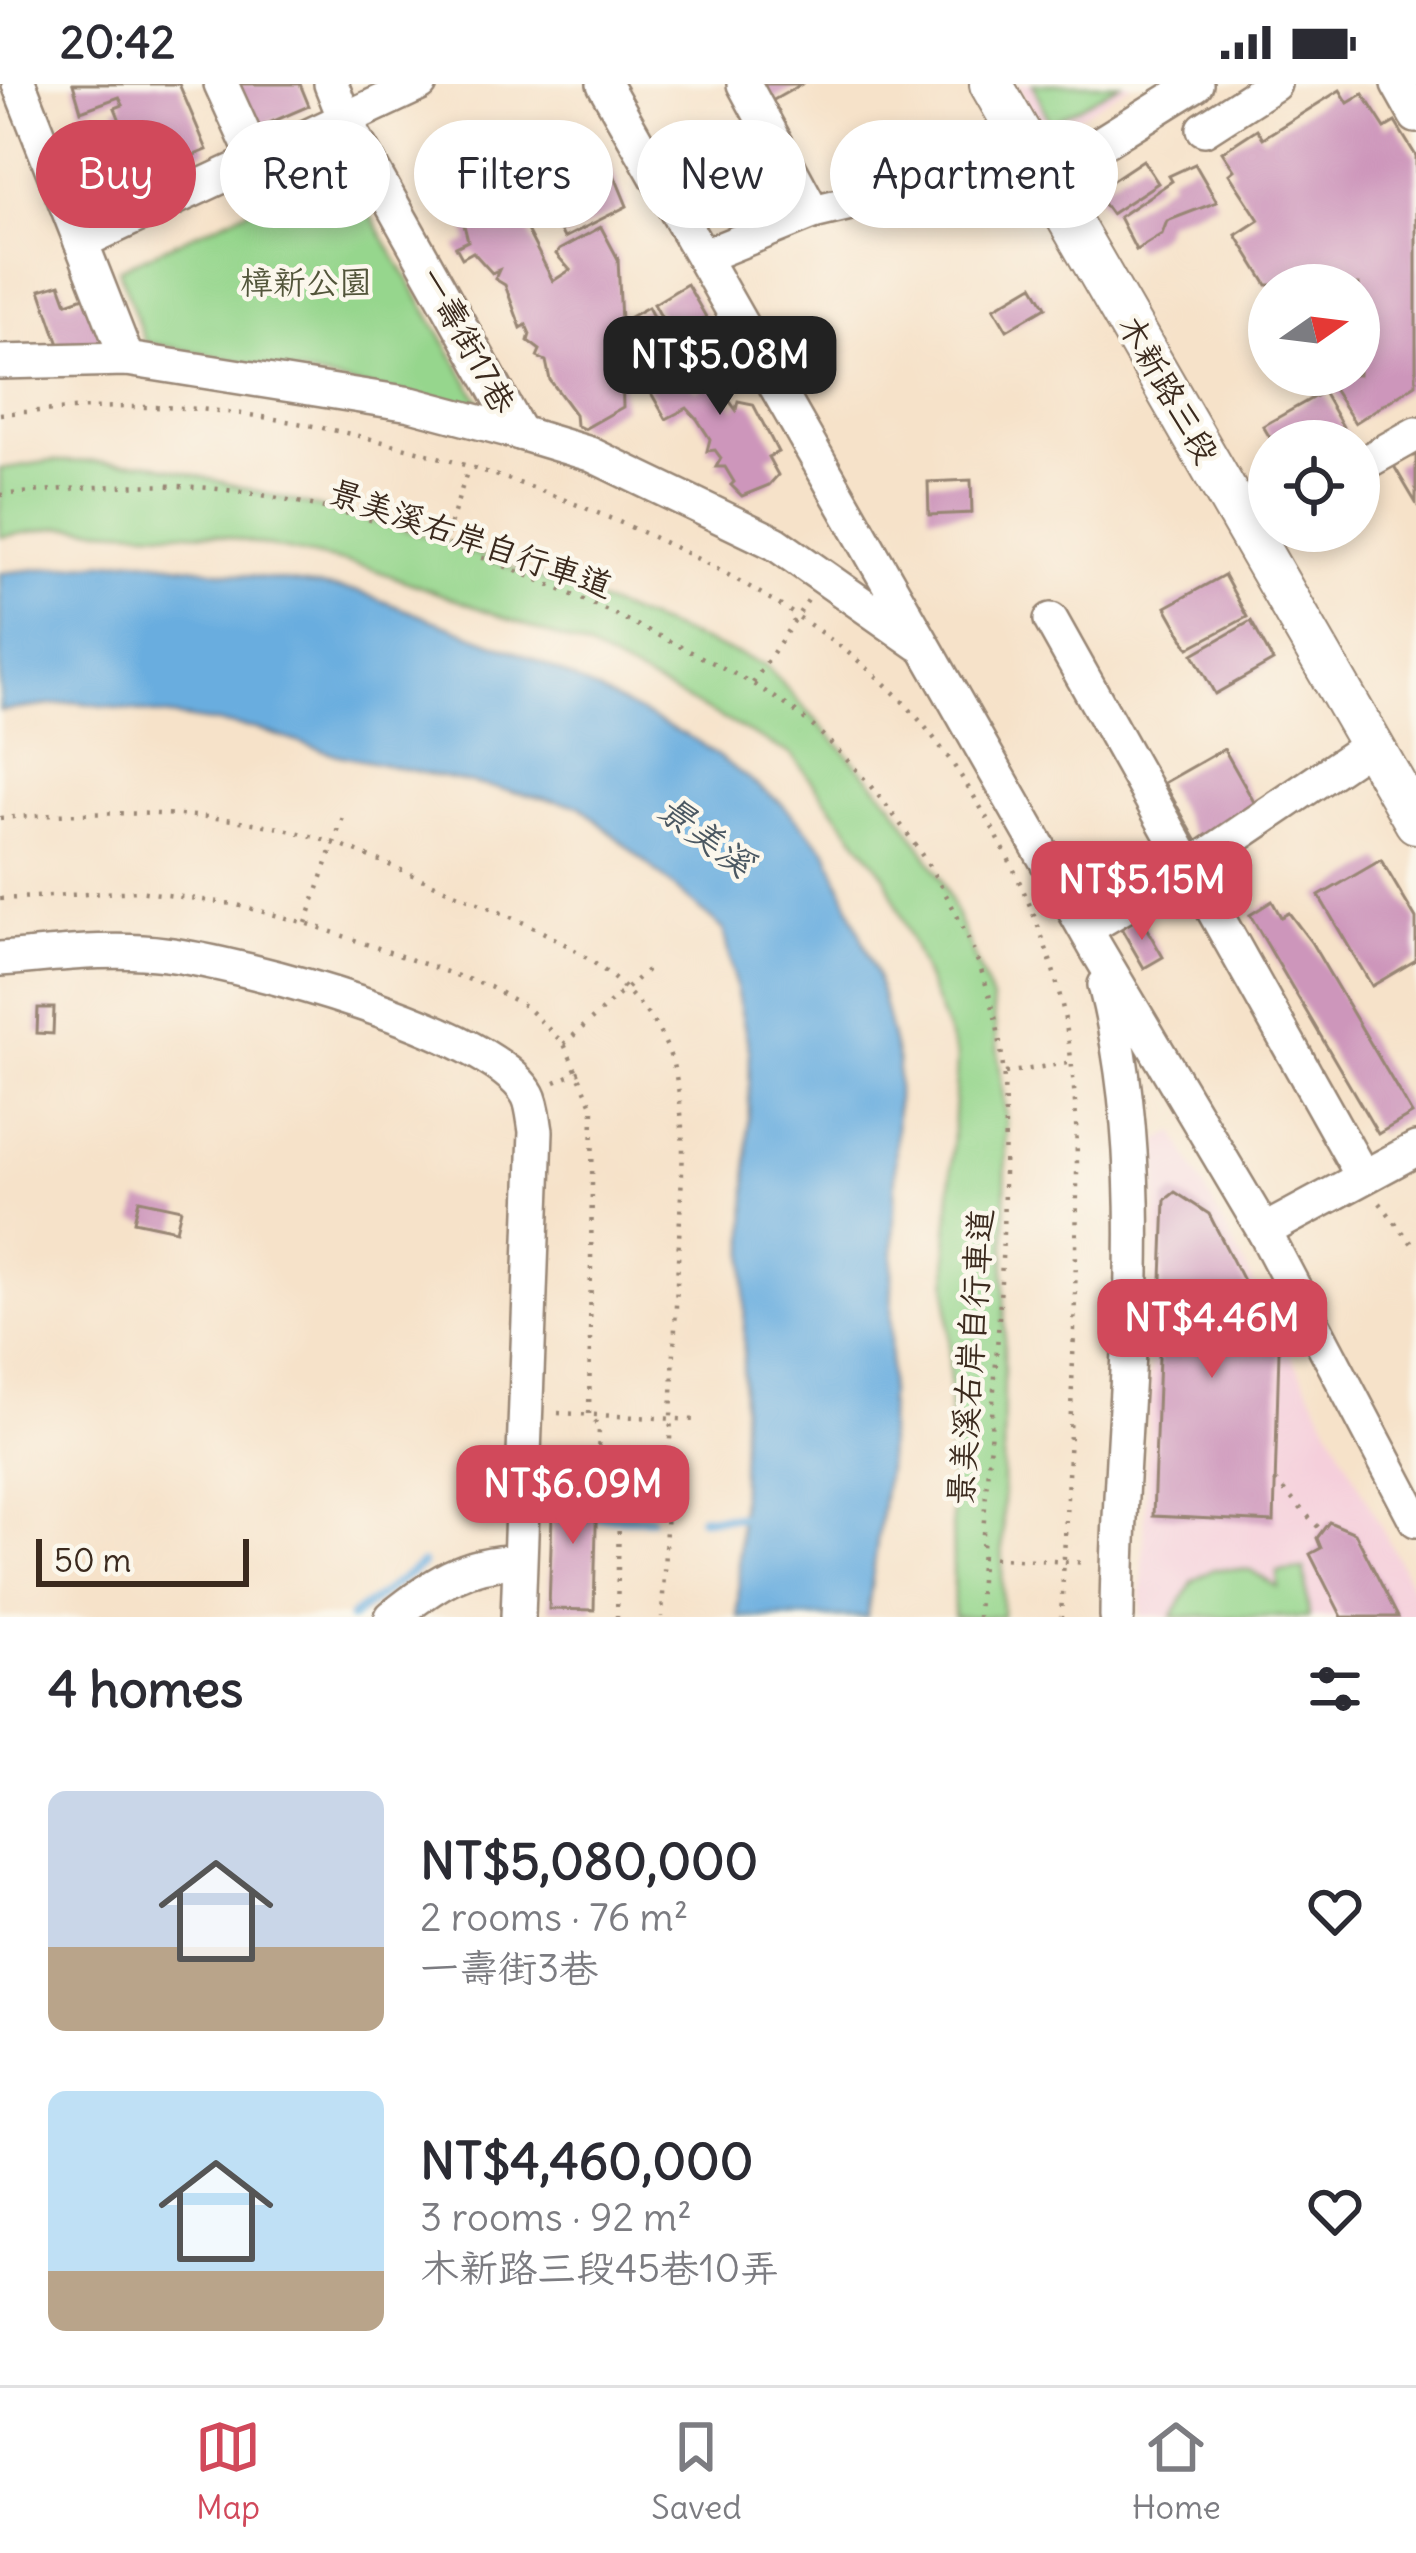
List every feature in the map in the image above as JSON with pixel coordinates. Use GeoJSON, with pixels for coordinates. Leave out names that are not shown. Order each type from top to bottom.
{"type":"FeatureCollection","features":[{"type":"Feature","properties":{"kind":"main road","name":"木新路三段"},"geometry":{"type":"LineString","coordinates":[[991,84],[1012,120]]}},
{"type":"Feature","properties":{"kind":"main road","name":"木新路三段"},"geometry":{"type":"LineString","coordinates":[[1077,228],[1248,503]]}},
{"type":"Feature","properties":{"kind":"main road","name":"木新路三段"},"geometry":{"type":"LineString","coordinates":[[1275,552],[1416,822]]}},
{"type":"Feature","properties":{"kind":"street"},"geometry":{"type":"LineString","coordinates":[[19,84],[128,359]]}},
{"type":"Feature","properties":{"kind":"street"},"geometry":{"type":"LineString","coordinates":[[221,84],[237,120]]}},
{"type":"Feature","properties":{"kind":"street","name":"一壽街17巷"},"geometry":{"type":"LineString","coordinates":[[332,84],[345,120]]}},
{"type":"Feature","properties":{"kind":"street"},"geometry":{"type":"LineString","coordinates":[[350,120],[420,84]]}},
{"type":"Feature","properties":{"kind":"street"},"geometry":{"type":"LineString","coordinates":[[604,84],[1264,1231],[1416,1520]]}},
{"type":"Feature","properties":{"kind":"street"},"geometry":{"type":"LineString","coordinates":[[744,84],[813,212]]}},
{"type":"Feature","properties":{"kind":"street"},"geometry":{"type":"LineString","coordinates":[[1118,124],[1188,89],[1211,140],[1274,84]]}},
{"type":"Feature","properties":{"kind":"street"},"geometry":{"type":"LineString","coordinates":[[1398,84],[1416,116]]}},
{"type":"Feature","properties":{"kind":"street"},"geometry":{"type":"LineString","coordinates":[[81,242],[220,178]]}},
{"type":"Feature","properties":{"kind":"street","name":"一壽街17巷"},"geometry":{"type":"LineString","coordinates":[[390,201],[520,433]]}},
{"type":"Feature","properties":{"kind":"street"},"geometry":{"type":"LineString","coordinates":[[704,256],[830,208]]}},
{"type":"Feature","properties":{"kind":"street"},"geometry":{"type":"LineString","coordinates":[[0,362],[128,359],[411,404],[590,454],[775,543],[934,660]]}},
{"type":"Feature","properties":{"kind":"street"},"geometry":{"type":"LineString","coordinates":[[1380,454],[1416,434]]}},
{"type":"Feature","properties":{"kind":"street"},"geometry":{"type":"LineString","coordinates":[[1051,620],[1186,870],[1363,1178]]}},
{"type":"Feature","properties":{"kind":"street"},"geometry":{"type":"LineString","coordinates":[[1092,938],[1372,745]]}},
{"type":"Feature","properties":{"kind":"street"},"geometry":{"type":"LineString","coordinates":[[1092,938],[1129,1114],[1131,1304],[1117,1617]]}},
{"type":"Feature","properties":{"kind":"street"},"geometry":{"type":"LineString","coordinates":[[0,959],[145,953],[233,967],[410,1021],[490,1060],[527,1094],[536,1131],[518,1617]]}},
{"type":"Feature","properties":{"kind":"street"},"geometry":{"type":"LineString","coordinates":[[1264,1231],[1416,1149]]}},
{"type":"Feature","properties":{"kind":"street"},"geometry":{"type":"LineString","coordinates":[[392,1617],[456,1571],[483,1563],[519,1562]]}},
{"type":"Feature","properties":{"kind":"path"},"geometry":{"type":"LineString","coordinates":[[0,414],[184,408],[293,422],[468,469],[696,559],[793,615],[855,660],[920,722],[968,792],[1020,886],[1051,961],[1073,1062],[1076,1293],[1061,1617]]}},
{"type":"Feature","properties":{"kind":"path"},"geometry":{"type":"LineString","coordinates":[[443,547],[468,469]]}},
{"type":"Feature","properties":{"kind":"path","name":"景美溪右岸自行車道"},"geometry":{"type":"LineString","coordinates":[[0,495],[103,485],[219,489],[330,511],[443,547],[568,590],[753,683],[805,719],[870,783],[919,849],[973,955],[997,1022],[1005,1073],[1004,1226],[978,1617]]}},
{"type":"Feature","properties":{"kind":"path"},"geometry":{"type":"LineString","coordinates":[[753,683],[793,615]]}},
{"type":"Feature","properties":{"kind":"path"},"geometry":{"type":"LineString","coordinates":[[306,923],[343,817]]}},
{"type":"Feature","properties":{"kind":"path"},"geometry":{"type":"LineString","coordinates":[[564,1044],[648,969]]}},
{"type":"Feature","properties":{"kind":"path"},"geometry":{"type":"LineString","coordinates":[[1005,1073],[1073,1062]]}},
{"type":"Feature","properties":{"kind":"path"},"geometry":{"type":"LineString","coordinates":[[1363,1178],[1416,1250]]}},
{"type":"Feature","properties":{"kind":"path"},"geometry":{"type":"LineString","coordinates":[[617,1617],[620,1465],[598,1462],[599,1426],[589,1415],[696,1420]]}},
{"type":"Feature","properties":{"kind":"path"},"geometry":{"type":"LineString","coordinates":[[1275,1481],[1320,1529]]}},
{"type":"Feature","properties":{"kind":"path"},"geometry":{"type":"LineString","coordinates":[[662,1617],[668,1488]]}},
{"type":"Feature","properties":{"kind":"path"},"geometry":{"type":"LineString","coordinates":[[981,1557],[1064,1563]]}},
{"type":"Feature","properties":{"kind":"shaded area"},"geometry":{"type":"Polygon","coordinates":[[[1018,84],[1132,84],[1073,120],[1036,120],[1018,84]]]}},
{"type":"Feature","properties":{"kind":"shaded area"},"geometry":{"type":"Polygon","coordinates":[[[1175,1132],[1416,1594],[1416,1617],[1141,1617],[1159,1140],[1175,1132]]]}},
{"type":"Feature","properties":{"kind":"green space"},"geometry":{"type":"Polygon","coordinates":[[[1033,84],[1120,84],[1055,120],[1049,120],[1033,84]]]}},
{"type":"Feature","properties":{"kind":"green space","name":"樟新公園"},"geometry":{"type":"Polygon","coordinates":[[[220,223],[220,228],[378,228],[485,411],[145,342],[119,269],[220,223]]]}},
{"type":"Feature","properties":{"kind":"green space"},"geometry":{"type":"Polygon","coordinates":[[[52,461],[149,463],[432,537],[765,665],[893,804],[941,878],[992,1000],[1006,1121],[1002,1617],[954,1617],[947,1251],[957,1056],[886,877],[792,755],[587,648],[367,567],[213,534],[61,527],[0,537],[0,469],[52,461]]]}},
{"type":"Feature","properties":{"kind":"green space"},"geometry":{"type":"Polygon","coordinates":[[[1214,1569],[1250,1570],[1278,1588],[1277,1572],[1304,1569],[1309,1617],[1172,1617],[1193,1581],[1214,1569]]]}},
{"type":"Feature","properties":{"kind":"water","name":"景美溪"},"geometry":{"type":"Polygon","coordinates":[[[136,559],[359,592],[532,658],[697,741],[781,803],[827,851],[877,976],[898,1063],[887,1468],[867,1617],[738,1617],[750,1053],[723,929],[580,806],[338,755],[257,729],[76,702],[0,711],[0,573],[136,559]]]}},
{"type":"Feature","properties":{"kind":"building"},"geometry":{"type":"Polygon","coordinates":[[[73,84],[179,84],[194,120],[120,120],[115,108],[123,105],[119,97],[81,111],[73,84]]]}},
{"type":"Feature","properties":{"kind":"building"},"geometry":{"type":"Polygon","coordinates":[[[233,84],[300,84],[309,106],[276,120],[249,120],[233,84]]]}},
{"type":"Feature","properties":{"kind":"building"},"geometry":{"type":"Polygon","coordinates":[[[760,84],[802,84],[770,102],[760,84]]]}},
{"type":"Feature","properties":{"kind":"building"},"geometry":{"type":"Polygon","coordinates":[[[1340,90],[1348,103],[1363,94],[1385,128],[1395,122],[1416,156],[1416,384],[1360,420],[1353,420],[1338,396],[1380,396],[1380,264],[1254,264],[1236,235],[1259,220],[1229,174],[1234,170],[1222,152],[1257,129],[1263,138],[1340,90]]]}},
{"type":"Feature","properties":{"kind":"building"},"geometry":{"type":"Polygon","coordinates":[[[196,124],[207,150],[196,154],[196,124]]]}},
{"type":"Feature","properties":{"kind":"building"},"geometry":{"type":"Polygon","coordinates":[[[1143,160],[1158,183],[1118,209],[1118,177],[1143,160]]]}},
{"type":"Feature","properties":{"kind":"building"},"geometry":{"type":"Polygon","coordinates":[[[1195,164],[1217,202],[1167,221],[1162,234],[1136,250],[1119,217],[1172,181],[1169,176],[1195,164]]]}},
{"type":"Feature","properties":{"kind":"building"},"geometry":{"type":"Polygon","coordinates":[[[613,172],[627,206],[613,213],[613,172]]]}},
{"type":"Feature","properties":{"kind":"building"},"geometry":{"type":"Polygon","coordinates":[[[465,228],[526,228],[553,281],[570,270],[556,254],[559,250],[602,228],[618,259],[621,322],[648,307],[667,344],[632,359],[621,340],[623,407],[584,429],[576,425],[575,414],[550,380],[546,361],[537,357],[540,350],[528,341],[526,325],[521,328],[505,285],[495,279],[499,270],[492,273],[473,252],[462,258],[456,247],[468,241],[465,228]]]}},
{"type":"Feature","properties":{"kind":"building"},"geometry":{"type":"Polygon","coordinates":[[[559,228],[584,228],[564,238],[559,228]]]}},
{"type":"Feature","properties":{"kind":"building"},"geometry":{"type":"Polygon","coordinates":[[[60,284],[67,303],[87,296],[103,342],[63,356],[40,290],[60,284]]]}},
{"type":"Feature","properties":{"kind":"building"},"geometry":{"type":"Polygon","coordinates":[[[687,284],[706,317],[674,340],[654,304],[687,284]]]}},
{"type":"Feature","properties":{"kind":"building"},"geometry":{"type":"Polygon","coordinates":[[[1033,285],[1046,307],[1007,330],[994,308],[1033,285]]]}},
{"type":"Feature","properties":{"kind":"building"},"geometry":{"type":"Polygon","coordinates":[[[722,343],[739,375],[721,389],[736,410],[738,401],[753,404],[778,452],[768,457],[778,475],[769,485],[742,496],[731,485],[734,482],[725,467],[716,467],[721,458],[715,450],[707,451],[710,439],[697,419],[687,408],[666,419],[647,386],[678,363],[696,391],[702,388],[685,359],[722,343]]]}},
{"type":"Feature","properties":{"kind":"building"},"geometry":{"type":"Polygon","coordinates":[[[1316,396],[1325,396],[1339,420],[1274,420],[1316,396]]]}},
{"type":"Feature","properties":{"kind":"building"},"geometry":{"type":"Polygon","coordinates":[[[1416,453],[1416,503],[1394,466],[1416,453]]]}},
{"type":"Feature","properties":{"kind":"building"},"geometry":{"type":"Polygon","coordinates":[[[971,480],[972,513],[929,515],[928,482],[971,480]]]}},
{"type":"Feature","properties":{"kind":"building"},"geometry":{"type":"Polygon","coordinates":[[[1224,575],[1247,617],[1189,648],[1166,607],[1224,575]]]}},
{"type":"Feature","properties":{"kind":"building"},"geometry":{"type":"Polygon","coordinates":[[[1251,621],[1273,661],[1215,694],[1193,654],[1251,621]]]}},
{"type":"Feature","properties":{"kind":"building"},"geometry":{"type":"Polygon","coordinates":[[[1224,749],[1259,811],[1199,845],[1164,783],[1224,749]]]}},
{"type":"Feature","properties":{"kind":"building"},"geometry":{"type":"Polygon","coordinates":[[[1381,860],[1416,919],[1416,960],[1372,986],[1319,896],[1381,860]]]}},
{"type":"Feature","properties":{"kind":"building"},"geometry":{"type":"Polygon","coordinates":[[[1272,901],[1281,917],[1289,913],[1311,942],[1412,1114],[1378,1134],[1250,915],[1272,901]]]}},
{"type":"Feature","properties":{"kind":"building"},"geometry":{"type":"Polygon","coordinates":[[[1140,917],[1163,957],[1144,968],[1121,928],[1140,917]]]}},
{"type":"Feature","properties":{"kind":"building"},"geometry":{"type":"Polygon","coordinates":[[[38,1008],[54,1008],[53,1034],[37,1033],[38,1008]]]}},
{"type":"Feature","properties":{"kind":"building"},"geometry":{"type":"Polygon","coordinates":[[[1175,1192],[1209,1214],[1279,1351],[1274,1522],[1153,1516],[1165,1200],[1175,1192]]]}},
{"type":"Feature","properties":{"kind":"building"},"geometry":{"type":"Polygon","coordinates":[[[139,1200],[181,1209],[176,1230],[134,1221],[139,1200]]]}},
{"type":"Feature","properties":{"kind":"building"},"geometry":{"type":"Polygon","coordinates":[[[553,1484],[597,1485],[594,1610],[549,1609],[553,1484]]]}},
{"type":"Feature","properties":{"kind":"building"},"geometry":{"type":"Polygon","coordinates":[[[1329,1522],[1355,1533],[1398,1617],[1342,1617],[1310,1554],[1321,1548],[1317,1538],[1329,1522]]]}},
{"type":"Feature","properties":{"kind":"waterway"},"geometry":{"type":"LineString","coordinates":[[597,1517],[650,1518]]}},
{"type":"Feature","properties":{"kind":"waterway"},"geometry":{"type":"LineString","coordinates":[[701,1518],[749,1517]]}},
{"type":"Feature","properties":{"kind":"waterway"},"geometry":{"type":"LineString","coordinates":[[351,1617],[422,1564]]}}]}
